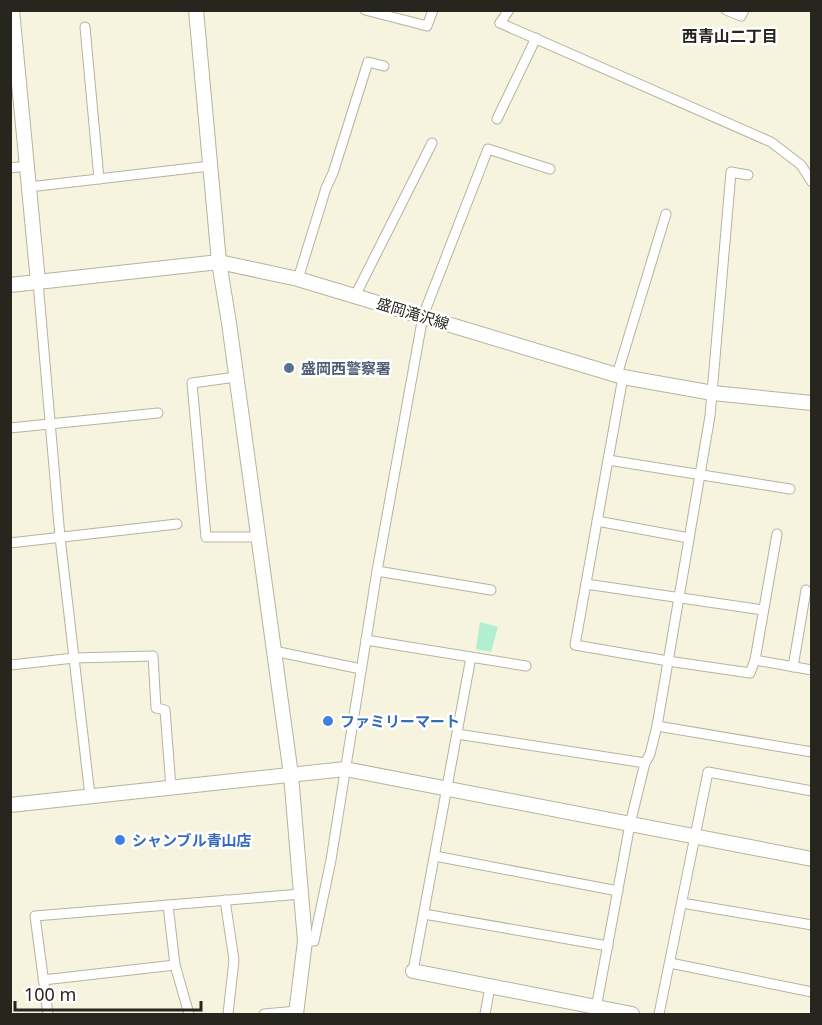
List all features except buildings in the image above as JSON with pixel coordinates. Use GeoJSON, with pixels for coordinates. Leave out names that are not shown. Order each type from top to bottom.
{"type":"FeatureCollection","features":[{"type":"Feature","properties":{"kind":"street"},"geometry":{"type":"LineString","coordinates":[[12,10],[60,537],[90,796]]}},
{"type":"Feature","properties":{"kind":"street"},"geometry":{"type":"LineString","coordinates":[[196,10],[219,262],[291,775],[301,894],[304,940],[296,1013],[264,1014]]}},
{"type":"Feature","properties":{"kind":"street"},"geometry":{"type":"LineString","coordinates":[[365,10],[427,26],[433,10]]}},
{"type":"Feature","properties":{"kind":"street"},"geometry":{"type":"LineString","coordinates":[[500,10],[500,23]]}},
{"type":"Feature","properties":{"kind":"street"},"geometry":{"type":"LineString","coordinates":[[500,23],[509,10]]}},
{"type":"Feature","properties":{"kind":"street"},"geometry":{"type":"LineString","coordinates":[[726,10],[741,16],[744,10]]}},
{"type":"Feature","properties":{"kind":"street"},"geometry":{"type":"LineString","coordinates":[[500,23],[771,142],[801,165],[812,182]]}},
{"type":"Feature","properties":{"kind":"street"},"geometry":{"type":"LineString","coordinates":[[85,27],[99,179]]}},
{"type":"Feature","properties":{"kind":"street"},"geometry":{"type":"LineString","coordinates":[[497,119],[536,38]]}},
{"type":"Feature","properties":{"kind":"street"},"geometry":{"type":"LineString","coordinates":[[298,279],[368,62],[384,66]]}},
{"type":"Feature","properties":{"kind":"street"},"geometry":{"type":"LineString","coordinates":[[355,296],[432,143]]}},
{"type":"Feature","properties":{"kind":"street"},"geometry":{"type":"LineString","coordinates":[[304,940],[314,941],[331,860],[377,571],[423,316],[488,149],[550,170]]}},
{"type":"Feature","properties":{"kind":"street"},"geometry":{"type":"LineString","coordinates":[[10,168],[27,166]]}},
{"type":"Feature","properties":{"kind":"street"},"geometry":{"type":"LineString","coordinates":[[29,187],[210,166]]}},
{"type":"Feature","properties":{"kind":"street"},"geometry":{"type":"LineString","coordinates":[[595,1011],[630,824],[657,726],[710,416],[731,172],[748,175]]}},
{"type":"Feature","properties":{"kind":"street"},"geometry":{"type":"LineString","coordinates":[[666,214],[620,376],[608,460],[575,645],[750,673],[755,660],[777,534]]}},
{"type":"Feature","properties":{"kind":"street","name":"盛岡滝沢線"},"geometry":{"type":"LineString","coordinates":[[10,285],[219,262],[298,279],[620,376],[712,393],[812,402]]}},
{"type":"Feature","properties":{"kind":"street"},"geometry":{"type":"LineString","coordinates":[[236,376],[192,383],[206,537],[253,537]]}},
{"type":"Feature","properties":{"kind":"street"},"geometry":{"type":"LineString","coordinates":[[10,429],[158,413]]}},
{"type":"Feature","properties":{"kind":"street"},"geometry":{"type":"LineString","coordinates":[[608,460],[790,489]]}},
{"type":"Feature","properties":{"kind":"street"},"geometry":{"type":"LineString","coordinates":[[597,521],[689,538]]}},
{"type":"Feature","properties":{"kind":"street"},"geometry":{"type":"LineString","coordinates":[[10,543],[177,524]]}},
{"type":"Feature","properties":{"kind":"street"},"geometry":{"type":"LineString","coordinates":[[377,571],[491,590]]}},
{"type":"Feature","properties":{"kind":"street"},"geometry":{"type":"LineString","coordinates":[[586,584],[763,610]]}},
{"type":"Feature","properties":{"kind":"street"},"geometry":{"type":"LineString","coordinates":[[793,666],[806,590]]}},
{"type":"Feature","properties":{"kind":"street"},"geometry":{"type":"LineString","coordinates":[[366,640],[526,666]]}},
{"type":"Feature","properties":{"kind":"street"},"geometry":{"type":"LineString","coordinates":[[274,651],[361,669]]}},
{"type":"Feature","properties":{"kind":"street"},"geometry":{"type":"LineString","coordinates":[[10,656],[11,665],[74,657],[153,656],[156,708],[165,710],[171,788]]}},
{"type":"Feature","properties":{"kind":"street"},"geometry":{"type":"LineString","coordinates":[[471,657],[413,971],[595,1011],[632,1014]]}},
{"type":"Feature","properties":{"kind":"street"},"geometry":{"type":"LineString","coordinates":[[755,660],[812,670]]}},
{"type":"Feature","properties":{"kind":"street"},"geometry":{"type":"LineString","coordinates":[[657,726],[812,752]]}},
{"type":"Feature","properties":{"kind":"street"},"geometry":{"type":"LineString","coordinates":[[457,734],[645,763]]}},
{"type":"Feature","properties":{"kind":"street"},"geometry":{"type":"LineString","coordinates":[[10,805],[345,769],[812,859]]}},
{"type":"Feature","properties":{"kind":"street"},"geometry":{"type":"LineString","coordinates":[[659,1014],[708,772],[812,791]]}},
{"type":"Feature","properties":{"kind":"street"},"geometry":{"type":"LineString","coordinates":[[435,856],[618,891]]}},
{"type":"Feature","properties":{"kind":"street"},"geometry":{"type":"LineString","coordinates":[[48,1014],[35,916],[301,894]]}},
{"type":"Feature","properties":{"kind":"street"},"geometry":{"type":"LineString","coordinates":[[225,900],[234,960],[228,1014]]}},
{"type":"Feature","properties":{"kind":"street"},"geometry":{"type":"LineString","coordinates":[[682,903],[812,925]]}},
{"type":"Feature","properties":{"kind":"street"},"geometry":{"type":"LineString","coordinates":[[168,905],[175,965],[189,1014]]}},
{"type":"Feature","properties":{"kind":"street"},"geometry":{"type":"LineString","coordinates":[[424,914],[608,946]]}},
{"type":"Feature","properties":{"kind":"street"},"geometry":{"type":"LineString","coordinates":[[670,963],[812,992]]}},
{"type":"Feature","properties":{"kind":"street"},"geometry":{"type":"LineString","coordinates":[[43,980],[175,965]]}},
{"type":"Feature","properties":{"kind":"street"},"geometry":{"type":"LineString","coordinates":[[484,1014],[490,987]]}},
{"type":"Feature","properties":{"kind":"green space"},"geometry":{"type":"Polygon","coordinates":[[[480,622],[498,627],[491,652],[476,649],[480,622]]]}},
{"type":"Feature","properties":{"kind":"place","name":"盛岡西警察署"},"geometry":{"type":"Point","coordinates":[289,368]}},
{"type":"Feature","properties":{"kind":"place","name":"ファミリーマート"},"geometry":{"type":"Point","coordinates":[328,721]}},
{"type":"Feature","properties":{"kind":"place","name":"シャンブル青山店"},"geometry":{"type":"Point","coordinates":[120,840]}},
{"type":"Feature","properties":{"kind":"district","name":"西青山二丁目"},"geometry":{"type":"Point","coordinates":[730,36]}}]}
